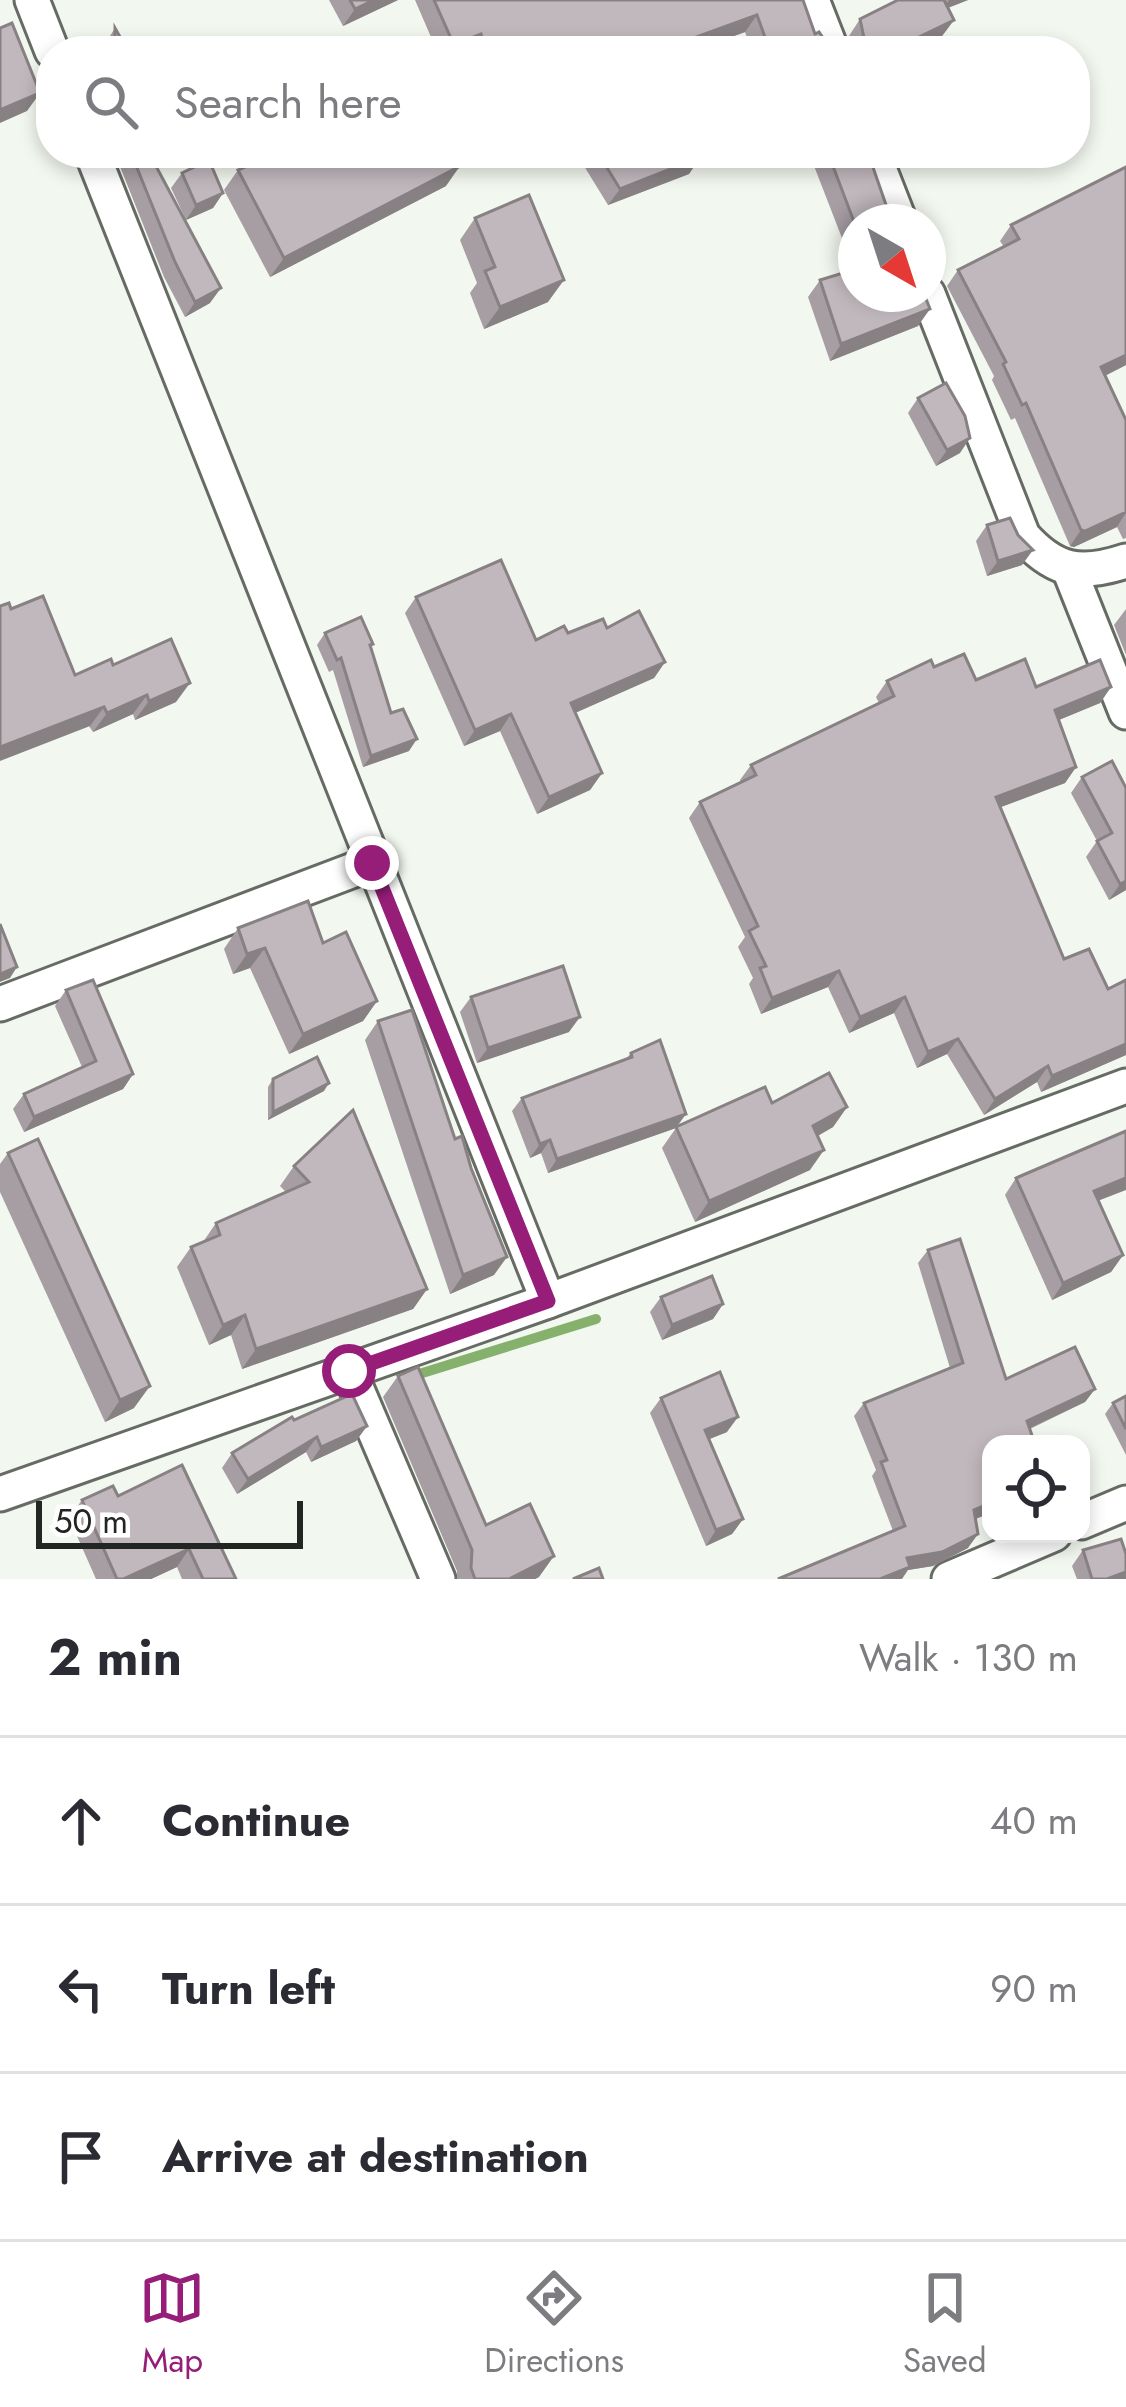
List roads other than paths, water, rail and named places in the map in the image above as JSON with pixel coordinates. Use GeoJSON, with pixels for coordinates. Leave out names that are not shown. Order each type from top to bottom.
{"type":"FeatureCollection","features":[{"type":"Feature","properties":{"kind":"street"},"geometry":{"type":"LineString","coordinates":[[32,0],[46,36]]}},
{"type":"Feature","properties":{"kind":"street"},"geometry":{"type":"LineString","coordinates":[[812,0],[826,36]]}},
{"type":"Feature","properties":{"kind":"street"},"geometry":{"type":"LineString","coordinates":[[98,168],[548,1301]]}},
{"type":"Feature","properties":{"kind":"street"},"geometry":{"type":"LineString","coordinates":[[878,168],[893,204]]}},
{"type":"Feature","properties":{"kind":"street"},"geometry":{"type":"LineString","coordinates":[[935,312],[1023,536],[1039,554],[1069,568],[1094,571],[1126,561]]}},
{"type":"Feature","properties":{"kind":"street"},"geometry":{"type":"LineString","coordinates":[[1069,568],[1126,712]]}},
{"type":"Feature","properties":{"kind":"street"},"geometry":{"type":"LineString","coordinates":[[0,1004],[372,863]]}},
{"type":"Feature","properties":{"kind":"street"},"geometry":{"type":"LineString","coordinates":[[0,1494],[548,1301],[1126,1086]]}},
{"type":"Feature","properties":{"kind":"street"},"geometry":{"type":"LineString","coordinates":[[349,1371],[437,1579]]}},
{"type":"Feature","properties":{"kind":"street"},"geometry":{"type":"LineString","coordinates":[[1090,1518],[1126,1503]]}},
{"type":"Feature","properties":{"kind":"street"},"geometry":{"type":"LineString","coordinates":[[950,1579],[1015,1566],[1043,1543]]}},
{"type":"Feature","properties":{"kind":"waterway"},"geometry":{"type":"LineString","coordinates":[[416,1375],[596,1319]]}}]}
